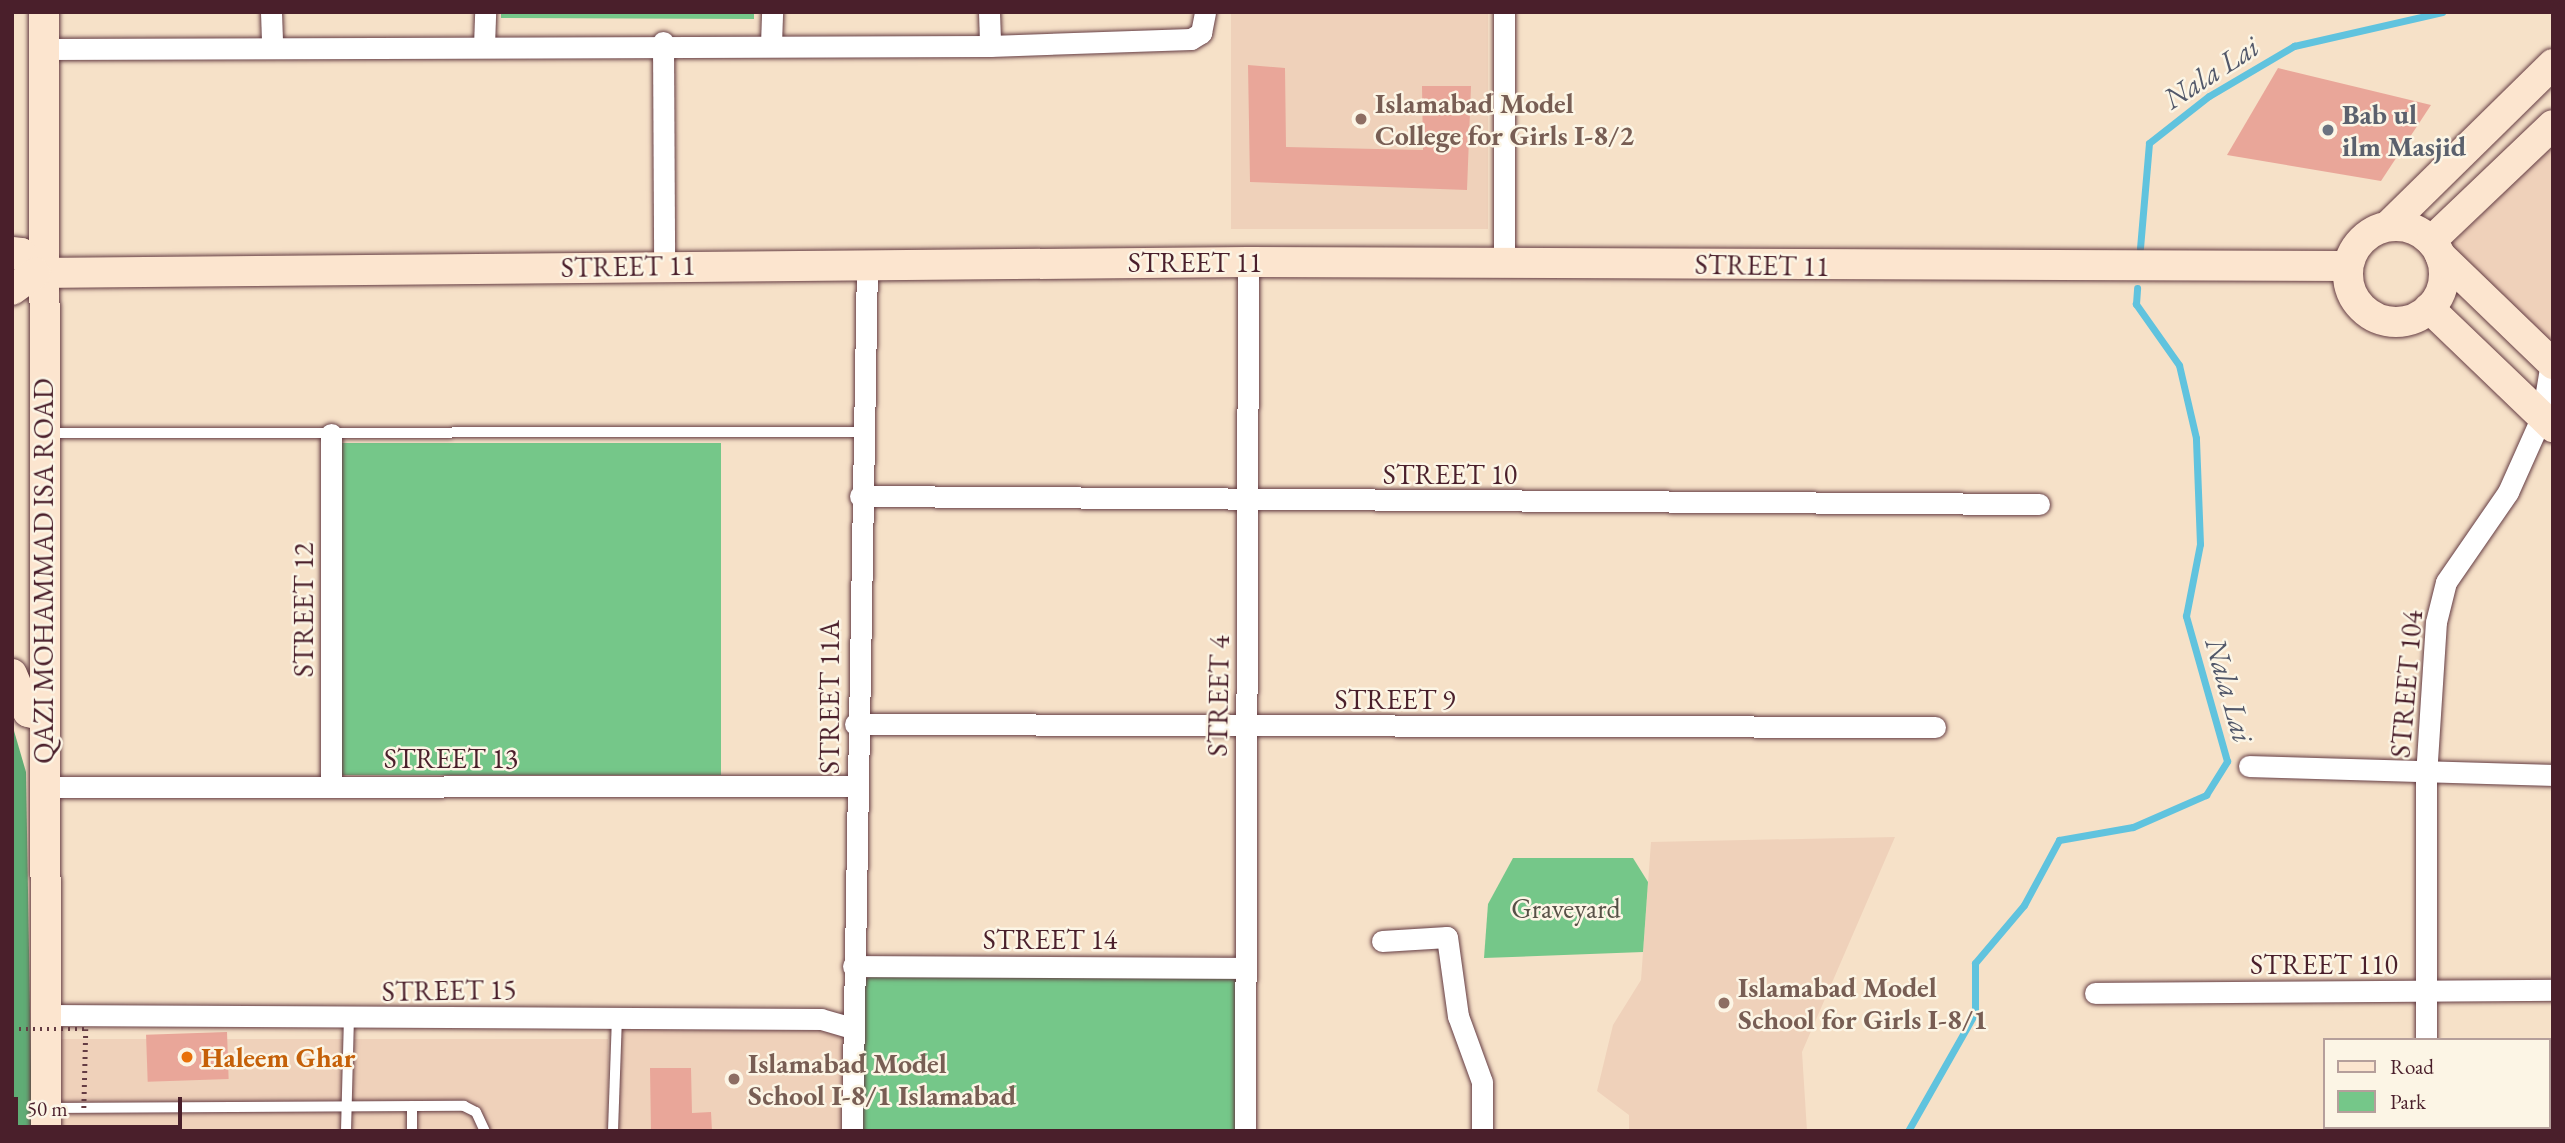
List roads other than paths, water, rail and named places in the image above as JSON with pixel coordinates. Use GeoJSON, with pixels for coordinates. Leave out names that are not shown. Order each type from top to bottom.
{"type":"FeatureCollection","features":[{"type":"Feature","properties":{"kind":"street","name":"QAZI MOHAMMAD ISA ROAD"},"geometry":{"type":"LineString","coordinates":[[44,12],[30,279],[42,433],[46,1119]]}},
{"type":"Feature","properties":{"kind":"street"},"geometry":{"type":"LineString","coordinates":[[271,12],[272,47]]}},
{"type":"Feature","properties":{"kind":"street"},"geometry":{"type":"LineString","coordinates":[[484,46],[485,12]]}},
{"type":"Feature","properties":{"kind":"street"},"geometry":{"type":"LineString","coordinates":[[772,12],[772,44]]}},
{"type":"Feature","properties":{"kind":"street"},"geometry":{"type":"LineString","coordinates":[[989,12],[990,46]]}},
{"type":"Feature","properties":{"kind":"street"},"geometry":{"type":"LineString","coordinates":[[1504,12],[1504,262]]}},
{"type":"Feature","properties":{"kind":"street"},"geometry":{"type":"LineString","coordinates":[[43,49],[663,42],[990,46],[1191,39],[1205,17]]}},
{"type":"Feature","properties":{"kind":"street"},"geometry":{"type":"LineString","coordinates":[[663,42],[664,265]]}},
{"type":"Feature","properties":{"kind":"street"},"geometry":{"type":"LineString","coordinates":[[2436,248],[2443,283],[2429,308],[2403,321],[2374,316],[2353,295],[2348,266],[2361,240],[2388,226],[2553,64]]}},
{"type":"Feature","properties":{"kind":"street"},"geometry":{"type":"LineString","coordinates":[[2436,248],[2553,125]]}},
{"type":"Feature","properties":{"kind":"street"},"geometry":{"type":"LineString","coordinates":[[2388,226],[2404,226],[2436,248],[2552,363]]}},
{"type":"Feature","properties":{"kind":"street"},"geometry":{"type":"LineString","coordinates":[[12,252],[21,253],[30,279]]}},
{"type":"Feature","properties":{"kind":"street","name":"STREET 4"},"geometry":{"type":"LineString","coordinates":[[1245,1131],[1245,727],[1250,502],[1248,262]]}},
{"type":"Feature","properties":{"kind":"street","name":"STREET 11"},"geometry":{"type":"LineString","coordinates":[[30,279],[664,265],[1504,262],[2348,266]]}},
{"type":"Feature","properties":{"kind":"street","name":"STREET 11A"},"geometry":{"type":"LineString","coordinates":[[852,1131],[857,786],[855,724],[867,264]]}},
{"type":"Feature","properties":{"kind":"street"},"geometry":{"type":"LineString","coordinates":[[2429,308],[2547,422]]}},
{"type":"Feature","properties":{"kind":"street","name":"STREET 104"},"geometry":{"type":"LineString","coordinates":[[2426,1038],[2426,776],[2436,622],[2446,582],[2508,492],[2547,422],[2552,363]]}},
{"type":"Feature","properties":{"kind":"street","name":"STREET 12"},"geometry":{"type":"LineString","coordinates":[[331,434],[331,786]]}},
{"type":"Feature","properties":{"kind":"street","name":"STREET 10"},"geometry":{"type":"LineString","coordinates":[[860,496],[1250,502],[2039,504]]}},
{"type":"Feature","properties":{"kind":"street"},"geometry":{"type":"LineString","coordinates":[[12,674],[28,712],[44,716]]}},
{"type":"Feature","properties":{"kind":"street","name":"STREET 9"},"geometry":{"type":"LineString","coordinates":[[855,724],[1935,727]]}},
{"type":"Feature","properties":{"kind":"street"},"geometry":{"type":"LineString","coordinates":[[2249,766],[2426,776],[2553,775]]}},
{"type":"Feature","properties":{"kind":"street","name":"STREET 13"},"geometry":{"type":"LineString","coordinates":[[45,787],[857,786]]}},
{"type":"Feature","properties":{"kind":"street"},"geometry":{"type":"LineString","coordinates":[[1382,941],[1447,937],[1458,1016],[1482,1082],[1482,1131]]}},
{"type":"Feature","properties":{"kind":"street","name":"STREET 14"},"geometry":{"type":"LineString","coordinates":[[853,966],[1246,968]]}},
{"type":"Feature","properties":{"kind":"street","name":"STREET 110"},"geometry":{"type":"LineString","coordinates":[[2095,993],[2553,990]]}},
{"type":"Feature","properties":{"kind":"street","name":"STREET 15"},"geometry":{"type":"LineString","coordinates":[[46,1015],[349,1019],[617,1016],[821,1020],[852,1028]]}},
{"type":"Feature","properties":{"kind":"lane"},"geometry":{"type":"LineString","coordinates":[[42,433],[861,432]]}},
{"type":"Feature","properties":{"kind":"lane"},"geometry":{"type":"LineString","coordinates":[[613,1131],[617,1016]]}},
{"type":"Feature","properties":{"kind":"lane"},"geometry":{"type":"LineString","coordinates":[[346,1131],[349,1019]]}},
{"type":"Feature","properties":{"kind":"lane"},"geometry":{"type":"LineString","coordinates":[[46,1119],[347,1107],[464,1106],[477,1112],[485,1131]]}},
{"type":"Feature","properties":{"kind":"lane"},"geometry":{"type":"LineString","coordinates":[[412,1107],[412,1131]]}},
{"type":"Feature","properties":{"kind":"waterway","name":"Nala Lai"},"geometry":{"type":"LineString","coordinates":[[2140,248],[2149,143],[2209,96],[2294,46],[2442,12]]}},
{"type":"Feature","properties":{"kind":"waterway","name":"Nala Lai"},"geometry":{"type":"LineString","coordinates":[[1908,1131],[1975,1013],[1975,963],[2024,905],[2059,840],[2133,827],[2206,795],[2227,761],[2186,616],[2200,544],[2196,438],[2179,365],[2136,304],[2137,288]]}},
{"type":"Feature","properties":{"kind":"place","name":"Islamabad Model College for Girls I-8/2"},"geometry":{"type":"Point","coordinates":[1361,119]}},
{"type":"Feature","properties":{"kind":"place","name":"Bab ul ilm Masjid"},"geometry":{"type":"Point","coordinates":[2328,130]}},
{"type":"Feature","properties":{"kind":"place","name":"Islamabad Model School for Girls I-8/1"},"geometry":{"type":"Point","coordinates":[1724,1003]}},
{"type":"Feature","properties":{"kind":"place","name":"Haleem Ghar"},"geometry":{"type":"Point","coordinates":[187,1057]}},
{"type":"Feature","properties":{"kind":"place","name":"Islamabad Model School I-8/1 Islamabad"},"geometry":{"type":"Point","coordinates":[734,1079]}},
{"type":"Feature","properties":{"kind":"park label","name":"Graveyard"},"geometry":{"type":"Point","coordinates":[1566,908]}}]}
